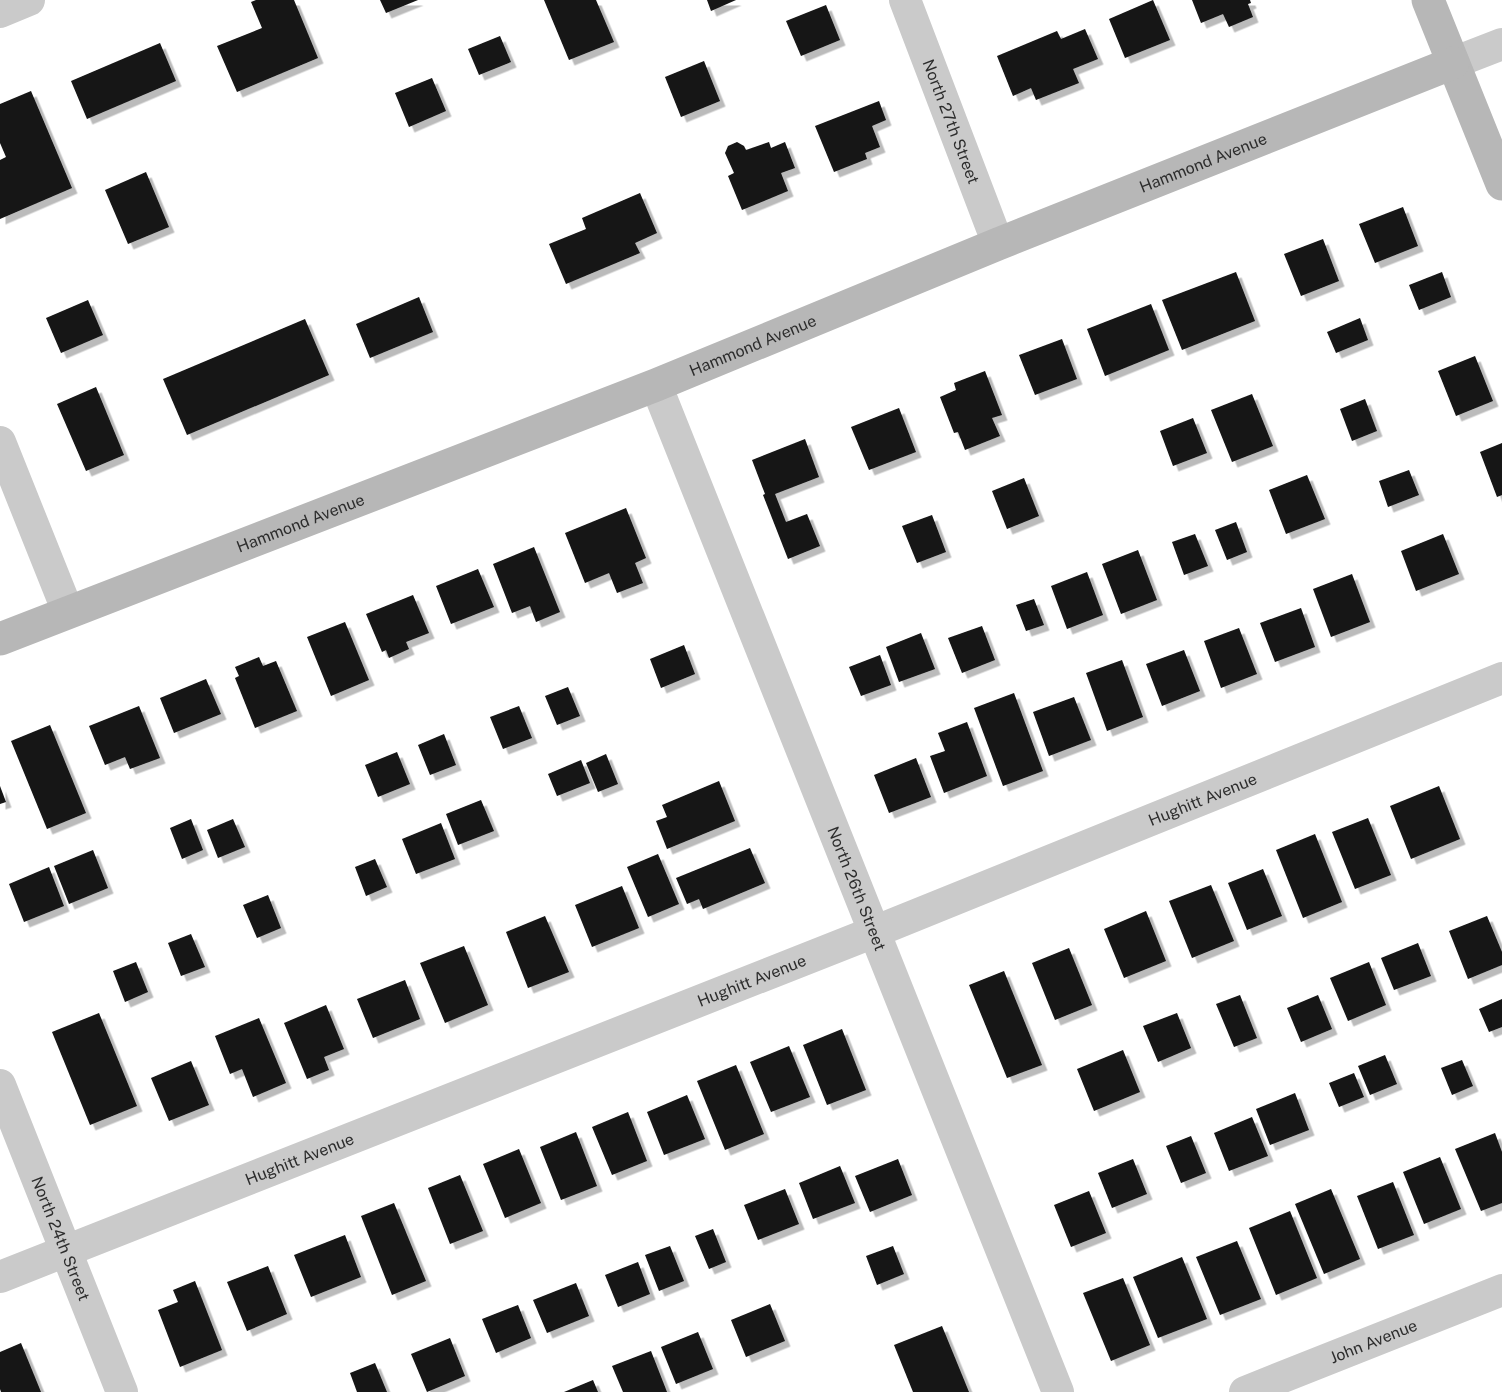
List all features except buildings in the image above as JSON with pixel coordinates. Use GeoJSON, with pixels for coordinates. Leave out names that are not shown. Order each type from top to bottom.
{"type":"FeatureCollection","features":[{"type":"Feature","properties":{"kind":"street"},"geometry":{"type":"LineString","coordinates":[[0,12],[29,0]]}},
{"type":"Feature","properties":{"kind":"street","name":"North 27th Street"},"geometry":{"type":"LineString","coordinates":[[905,0],[998,244]]}},
{"type":"Feature","properties":{"kind":"street"},"geometry":{"type":"LineString","coordinates":[[1428,0],[1502,184]]}},
{"type":"Feature","properties":{"kind":"street","name":"Hammond Avenue"},"geometry":{"type":"LineString","coordinates":[[0,639],[656,385],[998,244],[1502,44]]}},
{"type":"Feature","properties":{"kind":"street","name":"North 26th Street"},"geometry":{"type":"LineString","coordinates":[[656,385],[1058,1392]]}},
{"type":"Feature","properties":{"kind":"street"},"geometry":{"type":"LineString","coordinates":[[0,442],[68,612]]}},
{"type":"Feature","properties":{"kind":"street","name":"Hughitt Avenue"},"geometry":{"type":"LineString","coordinates":[[0,1277],[874,932],[1502,678]]}},
{"type":"Feature","properties":{"kind":"street","name":"North 24th Street"},"geometry":{"type":"LineString","coordinates":[[0,1085],[122,1392]]}},
{"type":"Feature","properties":{"kind":"street","name":"John Avenue"},"geometry":{"type":"LineString","coordinates":[[1245,1392],[1502,1290]]}}]}
